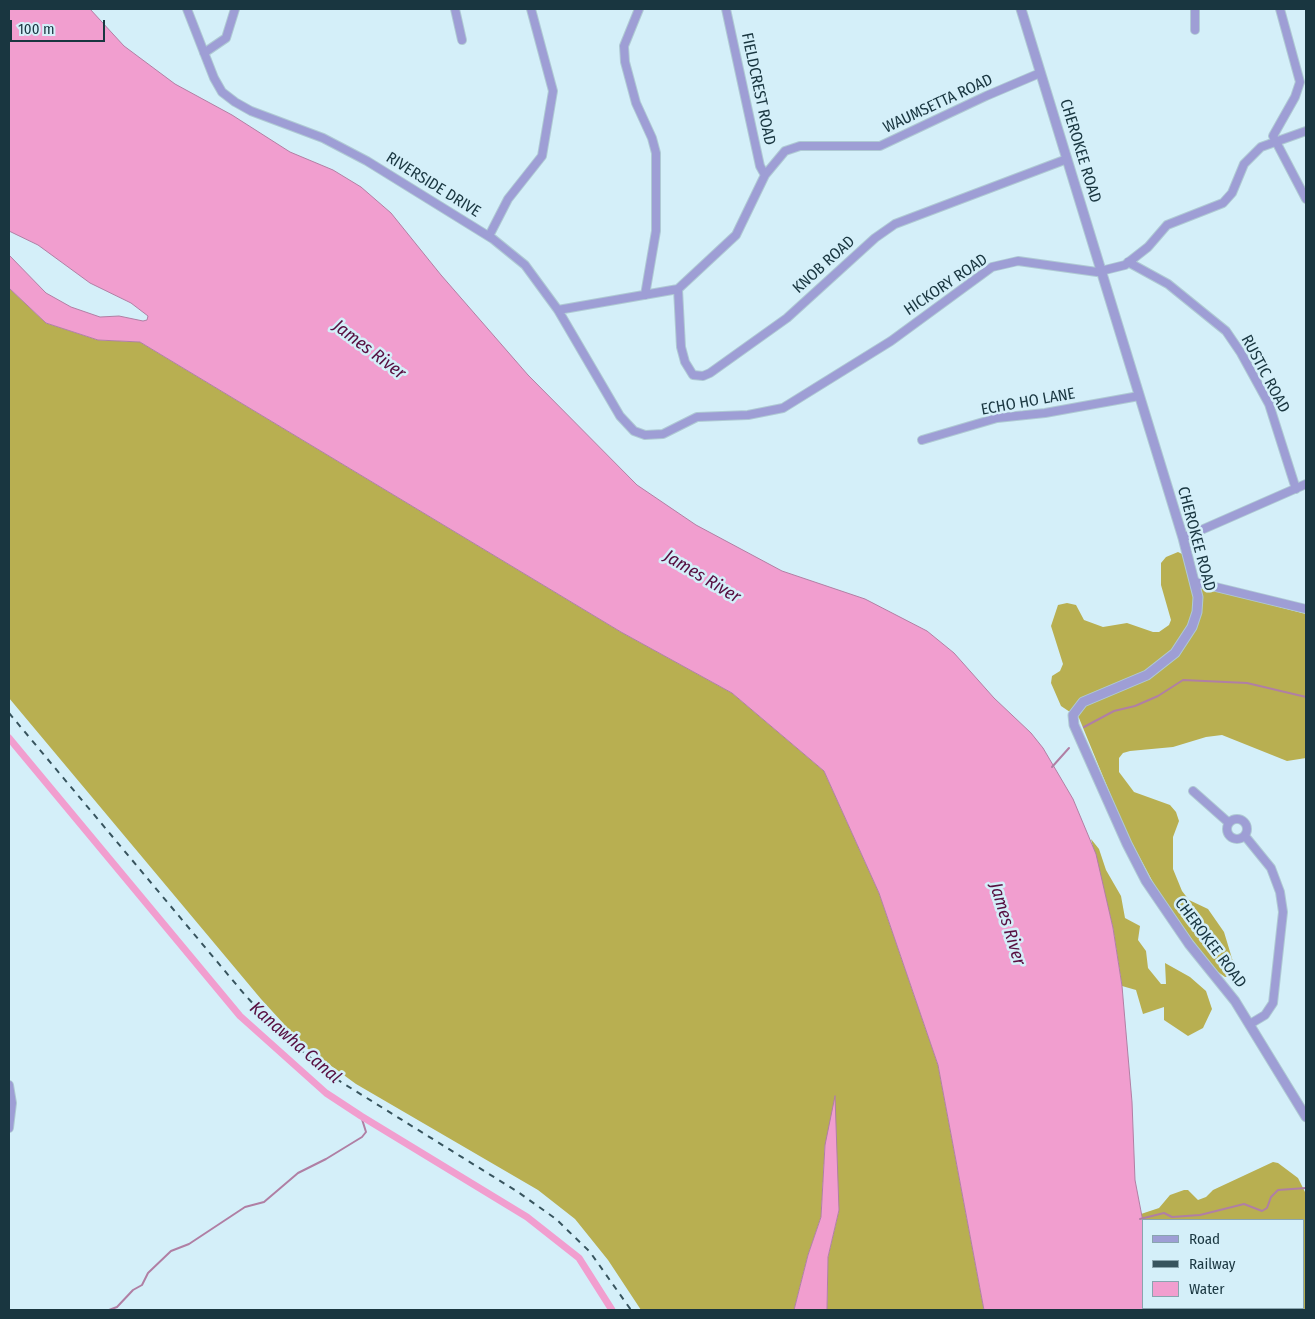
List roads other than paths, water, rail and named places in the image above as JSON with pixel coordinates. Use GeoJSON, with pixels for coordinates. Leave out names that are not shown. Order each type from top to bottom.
{"type":"FeatureCollection","features":[{"type":"Feature","properties":{"kind":"street","name":"RIVERSIDE DRIVE"},"geometry":{"type":"LineString","coordinates":[[187,9],[222,92],[235,102],[251,111],[323,138],[367,161],[489,236],[525,264],[558,310],[620,416],[634,431]]}},
{"type":"Feature","properties":{"kind":"street"},"geometry":{"type":"LineString","coordinates":[[204,53],[226,38],[235,9]]}},
{"type":"Feature","properties":{"kind":"street"},"geometry":{"type":"LineString","coordinates":[[455,9],[462,40]]}},
{"type":"Feature","properties":{"kind":"street"},"geometry":{"type":"LineString","coordinates":[[489,236],[508,199],[542,156],[553,91],[530,9]]}},
{"type":"Feature","properties":{"kind":"street"},"geometry":{"type":"LineString","coordinates":[[639,9],[624,46],[624,62],[636,103],[652,138],[656,153],[656,231],[645,294]]}},
{"type":"Feature","properties":{"kind":"street","name":"FIELDCREST ROAD"},"geometry":{"type":"LineString","coordinates":[[726,9],[760,166],[764,175]]}},
{"type":"Feature","properties":{"kind":"street","name":"CHEROKEE ROAD"},"geometry":{"type":"LineString","coordinates":[[1021,9],[1103,271],[1195,582],[1197,612],[1190,633],[1176,653],[1147,675],[1083,702],[1076,710],[1073,720],[1120,829],[1146,881],[1189,944],[1232,996],[1306,1117]]}},
{"type":"Feature","properties":{"kind":"street"},"geometry":{"type":"LineString","coordinates":[[1195,30],[1196,9]]}},
{"type":"Feature","properties":{"kind":"street"},"geometry":{"type":"LineString","coordinates":[[1280,9],[1300,82],[1295,97],[1275,129],[1273,136],[1306,199]]}},
{"type":"Feature","properties":{"kind":"street","name":"WAUMSETTA ROAD"},"geometry":{"type":"LineString","coordinates":[[678,289],[736,235],[764,175],[785,151],[800,146],[880,146],[1040,73]]}},
{"type":"Feature","properties":{"kind":"street","name":"HICKORY ROAD"},"geometry":{"type":"LineString","coordinates":[[634,431],[656,436],[697,418],[748,414],[783,408],[891,340],[992,267],[1018,261],[1097,272],[1128,262],[1148,247],[1167,225],[1223,203],[1232,193],[1244,164],[1261,147],[1276,140],[1306,131]]}},
{"type":"Feature","properties":{"kind":"street","name":"KNOB ROAD"},"geometry":{"type":"LineString","coordinates":[[678,289],[685,362],[693,375],[703,376],[710,373],[786,318],[875,238],[895,224],[1067,158]]}},
{"type":"Feature","properties":{"kind":"street","name":"RUSTIC ROAD"},"geometry":{"type":"LineString","coordinates":[[1128,262],[1168,284],[1226,331],[1241,353],[1269,404],[1296,488]]}},
{"type":"Feature","properties":{"kind":"street"},"geometry":{"type":"LineString","coordinates":[[558,310],[678,289]]}},
{"type":"Feature","properties":{"kind":"street","name":"ECHO HO LANE"},"geometry":{"type":"LineString","coordinates":[[922,440],[997,418],[1045,413],[1139,396]]}},
{"type":"Feature","properties":{"kind":"street"},"geometry":{"type":"LineString","coordinates":[[1183,538],[1306,484]]}},
{"type":"Feature","properties":{"kind":"street"},"geometry":{"type":"LineString","coordinates":[[1195,582],[1306,609]]}},
{"type":"Feature","properties":{"kind":"street"},"geometry":{"type":"LineString","coordinates":[[1193,791],[1229,823]]}},
{"type":"Feature","properties":{"kind":"street"},"geometry":{"type":"LineString","coordinates":[[1238,819],[1244,821],[1248,830],[1245,836],[1239,840],[1232,838],[1227,829],[1229,823],[1238,819]]}},
{"type":"Feature","properties":{"kind":"street"},"geometry":{"type":"LineString","coordinates":[[1245,836],[1271,868],[1280,892],[1282,912],[1273,1002],[1265,1015],[1250,1024]]}},
{"type":"Feature","properties":{"kind":"street"},"geometry":{"type":"LineString","coordinates":[[9,1085],[12,1103],[9,1128]]}},
{"type":"Feature","properties":{"kind":"water","name":"James River"},"geometry":{"type":"Polygon","coordinates":[[[9,9],[90,9],[124,46],[175,84],[232,115],[290,152],[333,170],[361,187],[391,213],[441,275],[528,375],[637,485],[696,525],[782,571],[865,599],[927,631],[954,653],[994,698],[1031,733],[1043,748],[1073,799],[1096,854],[1113,928],[1122,986],[1132,1102],[1135,1180],[1142,1219],[1142,1309],[1165,1310],[984,1310],[938,1065],[879,893],[824,771],[732,693],[621,632],[140,342],[98,340],[46,323],[9,288],[9,255],[46,293],[71,307],[100,317],[119,316],[143,321],[147,320],[148,316],[131,303],[90,283],[38,245],[9,231],[9,9]]]}},
{"type":"Feature","properties":{"kind":"water"},"geometry":{"type":"Polygon","coordinates":[[[835,1096],[839,1210],[828,1257],[827,1310],[794,1310],[808,1255],[821,1217],[825,1145],[835,1096]]]}},
{"type":"Feature","properties":{"kind":"waterway"},"geometry":{"type":"LineString","coordinates":[[1084,727],[1114,711],[1135,706],[1158,696],[1183,680],[1247,683],[1306,697]]}},
{"type":"Feature","properties":{"kind":"waterway","name":"Kanawha Canal"},"geometry":{"type":"LineString","coordinates":[[9,738],[240,1016],[326,1093],[527,1217],[579,1258],[612,1310]]}},
{"type":"Feature","properties":{"kind":"waterway"},"geometry":{"type":"LineString","coordinates":[[1052,767],[1069,748]]}},
{"type":"Feature","properties":{"kind":"waterway"},"geometry":{"type":"LineString","coordinates":[[109,1310],[117,1307],[133,1290],[142,1285],[148,1273],[171,1251],[189,1244],[245,1207],[264,1202],[298,1173],[326,1159],[362,1137],[366,1132],[361,1116]]}},
{"type":"Feature","properties":{"kind":"waterway"},"geometry":{"type":"LineString","coordinates":[[1140,1219],[1164,1213],[1172,1217],[1200,1215],[1244,1204],[1262,1211],[1267,1208],[1271,1197],[1278,1190],[1306,1188]]}},
{"type":"Feature","properties":{"kind":"railway"},"geometry":{"type":"LineString","coordinates":[[9,713],[245,995],[282,1035],[341,1082],[518,1192],[556,1219],[590,1252],[631,1310]]}}]}
